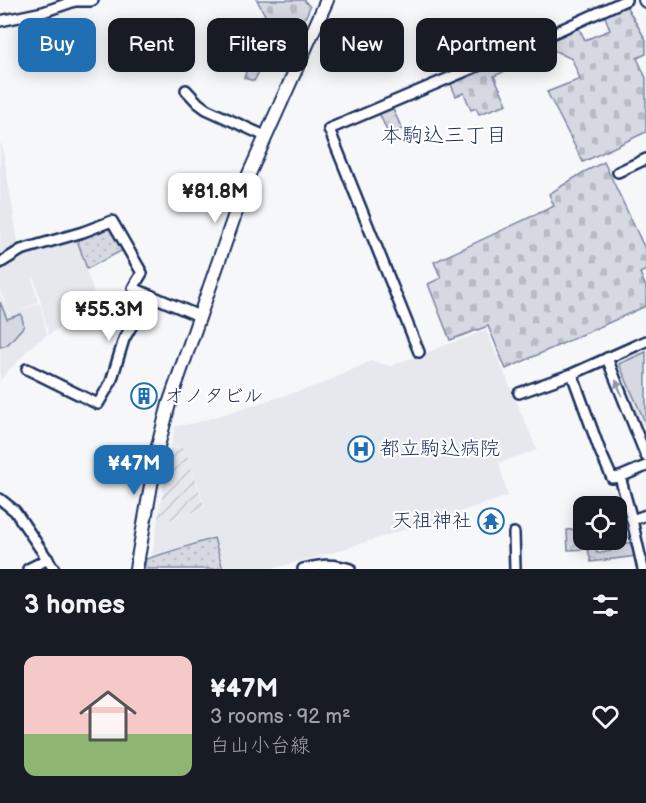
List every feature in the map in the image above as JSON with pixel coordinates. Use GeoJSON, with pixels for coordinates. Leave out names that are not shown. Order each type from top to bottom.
{"type":"FeatureCollection","features":[{"type":"Feature","properties":{"kind":"main road"},"geometry":{"type":"LineString","coordinates":[[136,569],[163,423],[249,174],[327,0]]}},
{"type":"Feature","properties":{"kind":"street"},"geometry":{"type":"LineString","coordinates":[[0,21],[43,12],[75,1],[93,0]]}},
{"type":"Feature","properties":{"kind":"street"},"geometry":{"type":"LineString","coordinates":[[601,0],[606,10]]}},
{"type":"Feature","properties":{"kind":"street"},"geometry":{"type":"LineString","coordinates":[[419,352],[329,129],[527,45],[626,0]]}},
{"type":"Feature","properties":{"kind":"street"},"geometry":{"type":"LineString","coordinates":[[186,90],[206,109],[265,136]]}},
{"type":"Feature","properties":{"kind":"street"},"geometry":{"type":"LineString","coordinates":[[618,172],[646,159]]}},
{"type":"Feature","properties":{"kind":"street"},"geometry":{"type":"LineString","coordinates":[[0,263],[21,250],[112,221],[142,273],[134,288],[199,316]]}},
{"type":"Feature","properties":{"kind":"street"},"geometry":{"type":"LineString","coordinates":[[27,369],[98,404],[111,382],[124,339],[149,296]]}},
{"type":"Feature","properties":{"kind":"street"},"geometry":{"type":"LineString","coordinates":[[519,393],[572,374],[646,340]]}},
{"type":"Feature","properties":{"kind":"street"},"geometry":{"type":"LineString","coordinates":[[607,358],[646,456]]}},
{"type":"Feature","properties":{"kind":"street"},"geometry":{"type":"LineString","coordinates":[[572,374],[612,478],[646,466]]}},
{"type":"Feature","properties":{"kind":"street"},"geometry":{"type":"LineString","coordinates":[[620,477],[643,558],[643,569]]}},
{"type":"Feature","properties":{"kind":"street"},"geometry":{"type":"LineString","coordinates":[[0,499],[15,511],[54,569]]}},
{"type":"Feature","properties":{"kind":"street"},"geometry":{"type":"LineString","coordinates":[[632,520],[646,515]]}},
{"type":"Feature","properties":{"kind":"street"},"geometry":{"type":"LineString","coordinates":[[514,533],[515,569]]}},
{"type":"Feature","properties":{"kind":"street"},"geometry":{"type":"LineString","coordinates":[[28,569],[48,559]]}},
{"type":"Feature","properties":{"kind":"street"},"geometry":{"type":"LineString","coordinates":[[303,569],[324,564],[350,569]]}},
{"type":"Feature","properties":{"kind":"shaded area"},"geometry":{"type":"Polygon","coordinates":[[[0,144],[20,253],[75,238],[97,302],[49,335],[34,277],[32,277],[38,302],[16,312],[40,303],[47,335],[34,344],[0,380],[0,293],[10,315],[0,290],[0,144]]]}},
{"type":"Feature","properties":{"kind":"shaded area","name":"都立駒込病院"},"geometry":{"type":"Polygon","coordinates":[[[486,330],[537,450],[499,463],[508,496],[335,552],[271,569],[224,569],[214,536],[152,556],[157,524],[206,508],[185,448],[171,446],[175,426],[195,423],[319,385],[371,361],[390,366],[486,330]]]}},
{"type":"Feature","properties":{"kind":"shaded area"},"geometry":{"type":"Polygon","coordinates":[[[646,344],[646,448],[611,360],[646,344]]]}},
{"type":"Feature","properties":{"kind":"shaded area"},"geometry":{"type":"Polygon","coordinates":[[[171,447],[185,448],[205,508],[157,524],[171,447]]]}},
{"type":"Feature","properties":{"kind":"green space"},"geometry":{"type":"Polygon","coordinates":[[[257,0],[304,0],[310,7],[305,18],[264,18],[265,15],[257,0]]]}},
{"type":"Feature","properties":{"kind":"green space"},"geometry":{"type":"Polygon","coordinates":[[[625,4],[646,40],[646,54],[637,58],[646,78],[646,132],[583,162],[547,92],[580,79],[572,59],[557,52],[557,35],[578,26],[585,40],[610,30],[604,14],[625,4]]]}},
{"type":"Feature","properties":{"kind":"green space"},"geometry":{"type":"Polygon","coordinates":[[[246,72],[259,72],[254,81],[244,78],[246,72]]]}},
{"type":"Feature","properties":{"kind":"green space"},"geometry":{"type":"Polygon","coordinates":[[[467,72],[503,72],[494,76],[507,104],[479,114],[476,108],[471,110],[464,93],[456,96],[449,80],[467,72]]]}},
{"type":"Feature","properties":{"kind":"green space"},"geometry":{"type":"Polygon","coordinates":[[[392,107],[402,129],[389,135],[379,113],[392,107]]]}},
{"type":"Feature","properties":{"kind":"green space"},"geometry":{"type":"Polygon","coordinates":[[[604,162],[646,251],[646,270],[640,273],[646,287],[646,306],[506,369],[488,326],[450,340],[428,284],[441,278],[434,262],[554,206],[549,194],[604,162]]]}},
{"type":"Feature","properties":{"kind":"green space"},"geometry":{"type":"Polygon","coordinates":[[[112,225],[123,250],[87,269],[76,237],[112,225]]]}},
{"type":"Feature","properties":{"kind":"green space"},"geometry":{"type":"Polygon","coordinates":[[[0,302],[7,319],[21,314],[24,326],[7,345],[0,347],[0,302]]]}},
{"type":"Feature","properties":{"kind":"green space"},"geometry":{"type":"Polygon","coordinates":[[[646,352],[646,424],[619,364],[646,352]]]}},
{"type":"Feature","properties":{"kind":"green space"},"geometry":{"type":"Polygon","coordinates":[[[567,530],[573,530],[573,550],[568,550],[567,530]]]}},
{"type":"Feature","properties":{"kind":"green space"},"geometry":{"type":"Polygon","coordinates":[[[214,538],[223,569],[144,569],[146,559],[214,538]]]}},
{"type":"Feature","properties":{"kind":"green space"},"geometry":{"type":"Polygon","coordinates":[[[633,542],[636,556],[591,562],[588,550],[596,550],[597,553],[627,550],[627,543],[633,542]]]}},
{"type":"Feature","properties":{"kind":"place","name":"オノタビル"},"geometry":{"type":"Point","coordinates":[144,396]}},
{"type":"Feature","properties":{"kind":"place","name":"都立駒込病院"},"geometry":{"type":"Point","coordinates":[361,449]}},
{"type":"Feature","properties":{"kind":"place","name":"天祖神社"},"geometry":{"type":"Point","coordinates":[491,521]}},
{"type":"Feature","properties":{"kind":"district","name":"本駒込三丁目"},"geometry":{"type":"Point","coordinates":[444,135]}}]}
